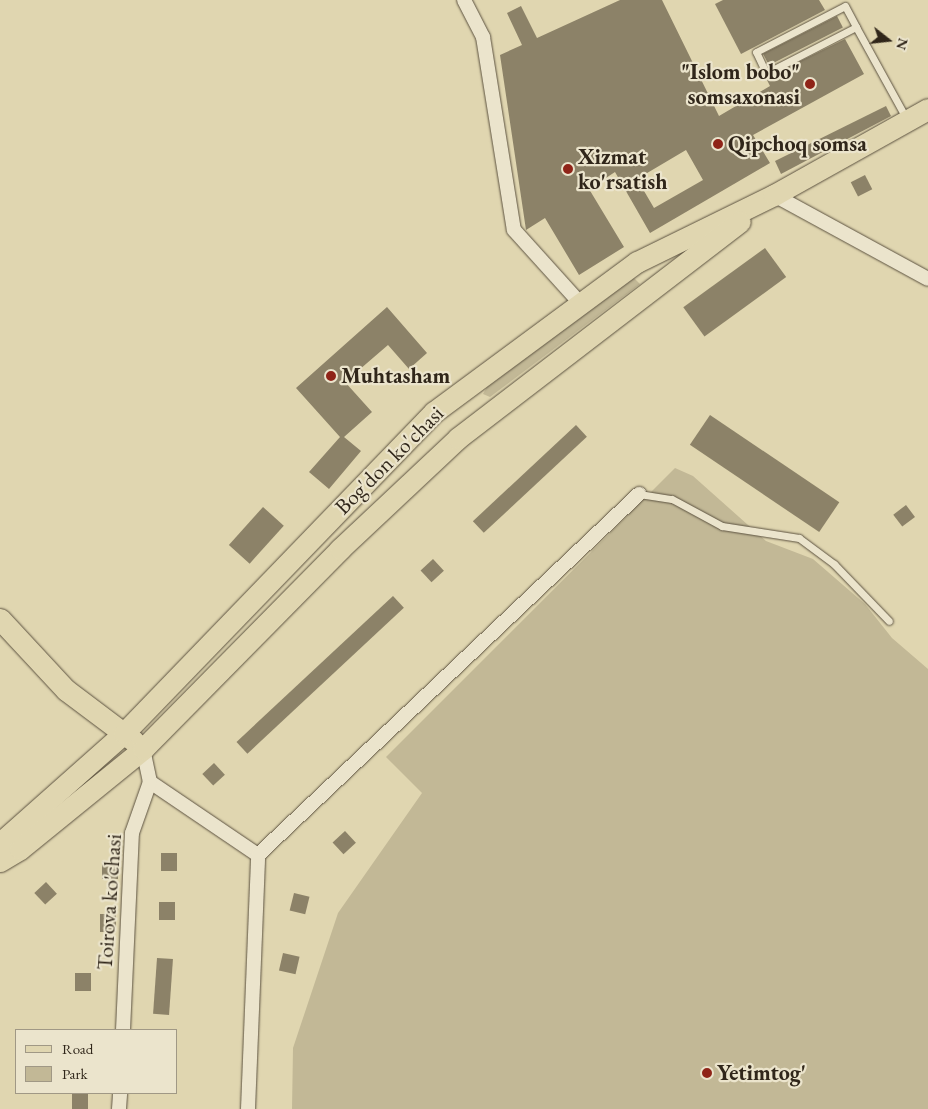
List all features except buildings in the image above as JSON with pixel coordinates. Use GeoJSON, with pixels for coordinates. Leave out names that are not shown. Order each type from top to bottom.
{"type":"FeatureCollection","features":[{"type":"Feature","properties":{"kind":"main road","name":"Bog'don ko'chasi"},"geometry":{"type":"LineString","coordinates":[[0,843],[124,733],[434,412],[637,262],[774,195],[928,109]]}},
{"type":"Feature","properties":{"kind":"main road","name":"Bog'don ko'chasi"},"geometry":{"type":"LineString","coordinates":[[0,861],[20,849],[143,749],[340,549],[458,438],[774,195]]}},
{"type":"Feature","properties":{"kind":"main road"},"geometry":{"type":"LineString","coordinates":[[434,412],[441,409],[457,414],[462,430],[458,438]]}},
{"type":"Feature","properties":{"kind":"main road"},"geometry":{"type":"LineString","coordinates":[[0,619],[66,690],[143,749]]}},
{"type":"Feature","properties":{"kind":"street"},"geometry":{"type":"LineString","coordinates":[[464,0],[483,37],[514,230],[580,303]]}},
{"type":"Feature","properties":{"kind":"street"},"geometry":{"type":"LineString","coordinates":[[774,195],[928,279]]}},
{"type":"Feature","properties":{"kind":"street"},"geometry":{"type":"LineString","coordinates":[[248,1109],[258,855],[639,494]]}},
{"type":"Feature","properties":{"kind":"street"},"geometry":{"type":"LineString","coordinates":[[143,749],[150,782],[258,855]]}},
{"type":"Feature","properties":{"kind":"street","name":"Toirova ko'chasi"},"geometry":{"type":"LineString","coordinates":[[123,1029],[132,833],[150,782]]}},
{"type":"Feature","properties":{"kind":"street"},"geometry":{"type":"LineString","coordinates":[[119,1109],[120,1094]]}},
{"type":"Feature","properties":{"kind":"lane"},"geometry":{"type":"LineString","coordinates":[[856,27],[766,73],[756,52],[845,6],[907,120]]}},
{"type":"Feature","properties":{"kind":"lane"},"geometry":{"type":"LineString","coordinates":[[639,494],[672,499],[722,526],[799,538],[834,564],[889,621]]}},
{"type":"Feature","properties":{"kind":"green space"},"geometry":{"type":"Polygon","coordinates":[[[634,278],[640,284],[490,397],[483,394],[487,387],[634,278]]]}},
{"type":"Feature","properties":{"kind":"green space"},"geometry":{"type":"Polygon","coordinates":[[[675,468],[693,476],[766,541],[813,559],[865,604],[892,638],[928,669],[928,1109],[292,1109],[293,1048],[338,913],[422,793],[386,757],[675,468]]]}},
{"type":"Feature","properties":{"kind":"place","name":"\"Islom bobo\" somsaxonasi"},"geometry":{"type":"Point","coordinates":[810,84]}},
{"type":"Feature","properties":{"kind":"place","name":"Qipchoq somsa"},"geometry":{"type":"Point","coordinates":[718,144]}},
{"type":"Feature","properties":{"kind":"place","name":"Xizmat ko'rsatish"},"geometry":{"type":"Point","coordinates":[568,169]}},
{"type":"Feature","properties":{"kind":"place","name":"Muhtasham"},"geometry":{"type":"Point","coordinates":[331,376]}},
{"type":"Feature","properties":{"kind":"place","name":"Yetimtog'"},"geometry":{"type":"Point","coordinates":[707,1073]}}]}
